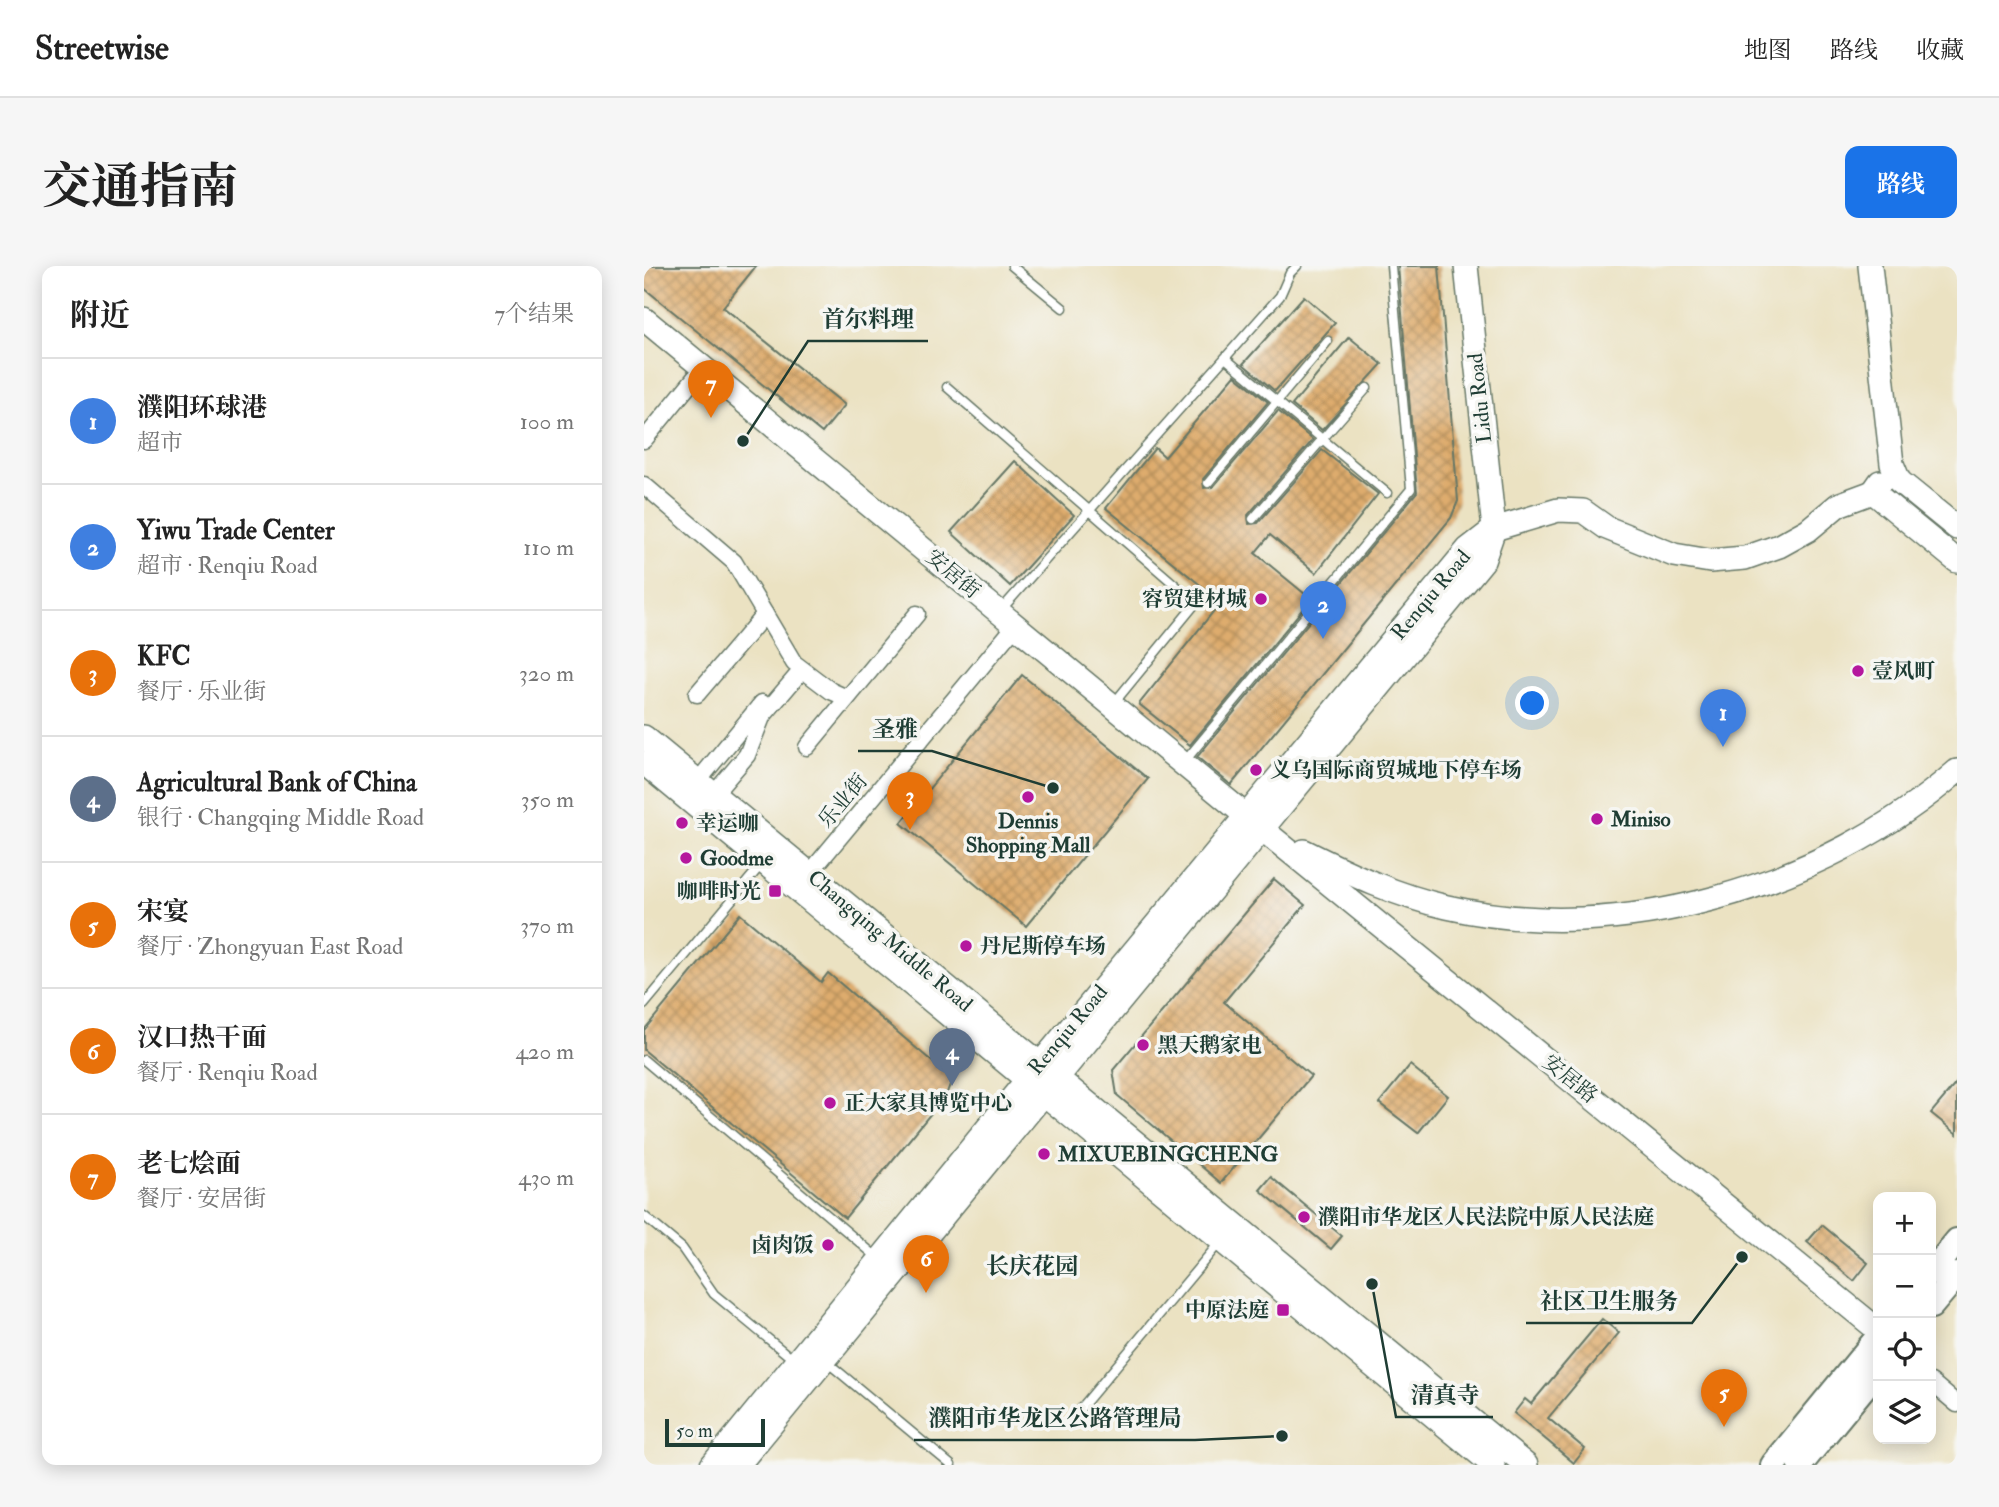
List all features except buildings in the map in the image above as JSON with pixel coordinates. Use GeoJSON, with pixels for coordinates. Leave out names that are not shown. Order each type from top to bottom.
{"type":"FeatureCollection","features":[{"type":"Feature","properties":{"kind":"main road"},"geometry":{"type":"LineString","coordinates":[[1936,1267],[1957,1241]]}},
{"type":"Feature","properties":{"kind":"main road"},"geometry":{"type":"LineString","coordinates":[[1936,1300],[1957,1275]]}},
{"type":"Feature","properties":{"kind":"main road"},"geometry":{"type":"LineString","coordinates":[[1773,1465],[1873,1343]]}},
{"type":"Feature","properties":{"kind":"main road"},"geometry":{"type":"LineString","coordinates":[[1800,1465],[1873,1376]]}},
{"type":"Feature","properties":{"kind":"street","name":"Lidu Road"},"geometry":{"type":"LineString","coordinates":[[1466,266],[1494,529]]}},
{"type":"Feature","properties":{"kind":"street"},"geometry":{"type":"LineString","coordinates":[[1870,266],[1892,464],[1899,481],[1957,528]]}},
{"type":"Feature","properties":{"kind":"street","name":"安居街"},"geometry":{"type":"LineString","coordinates":[[644,318],[1255,822]]}},
{"type":"Feature","properties":{"kind":"street"},"geometry":{"type":"LineString","coordinates":[[644,440],[704,368]]}},
{"type":"Feature","properties":{"kind":"street"},"geometry":{"type":"LineString","coordinates":[[1494,529],[1558,510],[1583,511],[1607,528],[1674,555],[1710,561],[1745,558],[1779,546],[1808,530],[1838,505],[1873,492],[1892,464]]}},
{"type":"Feature","properties":{"kind":"street"},"geometry":{"type":"LineString","coordinates":[[644,485],[734,562],[798,666],[847,698]]}},
{"type":"Feature","properties":{"kind":"street"},"geometry":{"type":"LineString","coordinates":[[1873,492],[1957,561]]}},
{"type":"Feature","properties":{"kind":"street","name":"Renqiu Road"},"geometry":{"type":"LineString","coordinates":[[712,1465],[880,1260],[1041,1079],[1255,822],[1468,549],[1494,529]]}},
{"type":"Feature","properties":{"kind":"street"},"geometry":{"type":"LineString","coordinates":[[697,694],[765,614]]}},
{"type":"Feature","properties":{"kind":"street"},"geometry":{"type":"LineString","coordinates":[[807,747],[917,614]]}},
{"type":"Feature","properties":{"kind":"street","name":"乐业街"},"geometry":{"type":"LineString","coordinates":[[809,874],[1008,618]]}},
{"type":"Feature","properties":{"kind":"street"},"geometry":{"type":"LineString","coordinates":[[706,788],[747,755],[762,717],[798,666]]}},
{"type":"Feature","properties":{"kind":"street","name":"Changqing Middle Road"},"geometry":{"type":"LineString","coordinates":[[644,737],[809,874],[1222,1240],[1493,1465]]}},
{"type":"Feature","properties":{"kind":"street","name":"Changqing Middle Road"},"geometry":{"type":"LineString","coordinates":[[644,763],[764,862],[1526,1465]]}},
{"type":"Feature","properties":{"kind":"street"},"geometry":{"type":"LineString","coordinates":[[1255,822],[1340,869],[1413,898],[1449,908],[1526,916],[1607,918],[1700,904],[1825,858],[1902,814],[1957,771]]}},
{"type":"Feature","properties":{"kind":"street","name":"安居路"},"geometry":{"type":"LineString","coordinates":[[1255,822],[1873,1326]]}},
{"type":"Feature","properties":{"kind":"street","name":"Renqiu Road"},"geometry":{"type":"LineString","coordinates":[[738,1465],[825,1359],[1041,1079]]}},
{"type":"Feature","properties":{"kind":"street"},"geometry":{"type":"LineString","coordinates":[[1936,1386],[1957,1404]]}},
{"type":"Feature","properties":{"kind":"lane"},"geometry":{"type":"LineString","coordinates":[[1012,266],[1063,308]]}},
{"type":"Feature","properties":{"kind":"lane"},"geometry":{"type":"LineString","coordinates":[[1008,618],[1088,511],[1280,296],[1290,273],[1297,266]]}},
{"type":"Feature","properties":{"kind":"lane"},"geometry":{"type":"LineString","coordinates":[[1183,764],[1411,489],[1391,266]]}},
{"type":"Feature","properties":{"kind":"lane"},"geometry":{"type":"LineString","coordinates":[[1208,482],[1328,341]]}},
{"type":"Feature","properties":{"kind":"lane"},"geometry":{"type":"LineString","coordinates":[[1225,358],[1387,493]]}},
{"type":"Feature","properties":{"kind":"lane"},"geometry":{"type":"LineString","coordinates":[[947,387],[1196,603],[1112,705]]}},
{"type":"Feature","properties":{"kind":"lane"},"geometry":{"type":"LineString","coordinates":[[1253,519],[1367,388]]}},
{"type":"Feature","properties":{"kind":"lane"},"geometry":{"type":"LineString","coordinates":[[644,1005],[764,862]]}},
{"type":"Feature","properties":{"kind":"lane"},"geometry":{"type":"LineString","coordinates":[[644,1060],[880,1260]]}},
{"type":"Feature","properties":{"kind":"lane"},"geometry":{"type":"LineString","coordinates":[[644,1216],[682,1248],[713,1294],[795,1361]]}},
{"type":"Feature","properties":{"kind":"lane"},"geometry":{"type":"LineString","coordinates":[[1077,1413],[1222,1240]]}},
{"type":"Feature","properties":{"kind":"lane"},"geometry":{"type":"LineString","coordinates":[[825,1359],[951,1465]]}},
{"type":"Feature","properties":{"kind":"place","name":"老七烩面"},"geometry":{"type":"Point","coordinates":[711,418]}},
{"type":"Feature","properties":{"kind":"place","name":"首尔料理"},"geometry":{"type":"Point","coordinates":[743,441]}},
{"type":"Feature","properties":{"kind":"place","name":"容贸建材城"},"geometry":{"type":"Point","coordinates":[1261,599]}},
{"type":"Feature","properties":{"kind":"place","name":"Yiwu Trade Center"},"geometry":{"type":"Point","coordinates":[1323,639]}},
{"type":"Feature","properties":{"kind":"place","name":"壹风町"},"geometry":{"type":"Point","coordinates":[1858,671]}},
{"type":"Feature","properties":{"kind":"place","name":"濮阳环球港"},"geometry":{"type":"Point","coordinates":[1723,747]}},
{"type":"Feature","properties":{"kind":"place","name":"义乌国际商贸城地下停车场"},"geometry":{"type":"Point","coordinates":[1256,770]}},
{"type":"Feature","properties":{"kind":"place","name":"圣雅"},"geometry":{"type":"Point","coordinates":[1053,788]}},
{"type":"Feature","properties":{"kind":"place","name":"Dennis Shopping Mall"},"geometry":{"type":"Point","coordinates":[1028,797]}},
{"type":"Feature","properties":{"kind":"place","name":"Miniso"},"geometry":{"type":"Point","coordinates":[1597,819]}},
{"type":"Feature","properties":{"kind":"place","name":"幸运咖"},"geometry":{"type":"Point","coordinates":[682,823]}},
{"type":"Feature","properties":{"kind":"place","name":"KFC"},"geometry":{"type":"Point","coordinates":[910,830]}},
{"type":"Feature","properties":{"kind":"place","name":"Goodme"},"geometry":{"type":"Point","coordinates":[686,858]}},
{"type":"Feature","properties":{"kind":"place","name":"咖啡时光"},"geometry":{"type":"Point","coordinates":[775,891]}},
{"type":"Feature","properties":{"kind":"place","name":"丹尼斯停车场"},"geometry":{"type":"Point","coordinates":[966,946]}},
{"type":"Feature","properties":{"kind":"place","name":"黑天鹅家电"},"geometry":{"type":"Point","coordinates":[1143,1045]}},
{"type":"Feature","properties":{"kind":"place","name":"Agricultural Bank of China"},"geometry":{"type":"Point","coordinates":[952,1086]}},
{"type":"Feature","properties":{"kind":"place","name":"正大家具博览中心"},"geometry":{"type":"Point","coordinates":[830,1103]}},
{"type":"Feature","properties":{"kind":"place","name":"MIXUEBINGCHENG"},"geometry":{"type":"Point","coordinates":[1044,1154]}},
{"type":"Feature","properties":{"kind":"place","name":"濮阳市华龙区人民法院中原人民法庭"},"geometry":{"type":"Point","coordinates":[1304,1217]}},
{"type":"Feature","properties":{"kind":"place","name":"卤肉饭"},"geometry":{"type":"Point","coordinates":[828,1245]}},
{"type":"Feature","properties":{"kind":"place","name":"社区卫生服务"},"geometry":{"type":"Point","coordinates":[1742,1257]}},
{"type":"Feature","properties":{"kind":"place","name":"清真寺"},"geometry":{"type":"Point","coordinates":[1372,1284]}},
{"type":"Feature","properties":{"kind":"place","name":"汉口热干面"},"geometry":{"type":"Point","coordinates":[926,1293]}},
{"type":"Feature","properties":{"kind":"place","name":"中原法庭"},"geometry":{"type":"Point","coordinates":[1283,1310]}},
{"type":"Feature","properties":{"kind":"place","name":"宋宴"},"geometry":{"type":"Point","coordinates":[1724,1427]}},
{"type":"Feature","properties":{"kind":"place","name":"濮阳市华龙区公路管理局"},"geometry":{"type":"Point","coordinates":[1282,1436]}},
{"type":"Feature","properties":{"kind":"district","name":"长庆花园"},"geometry":{"type":"Point","coordinates":[1032,1266]}}]}
